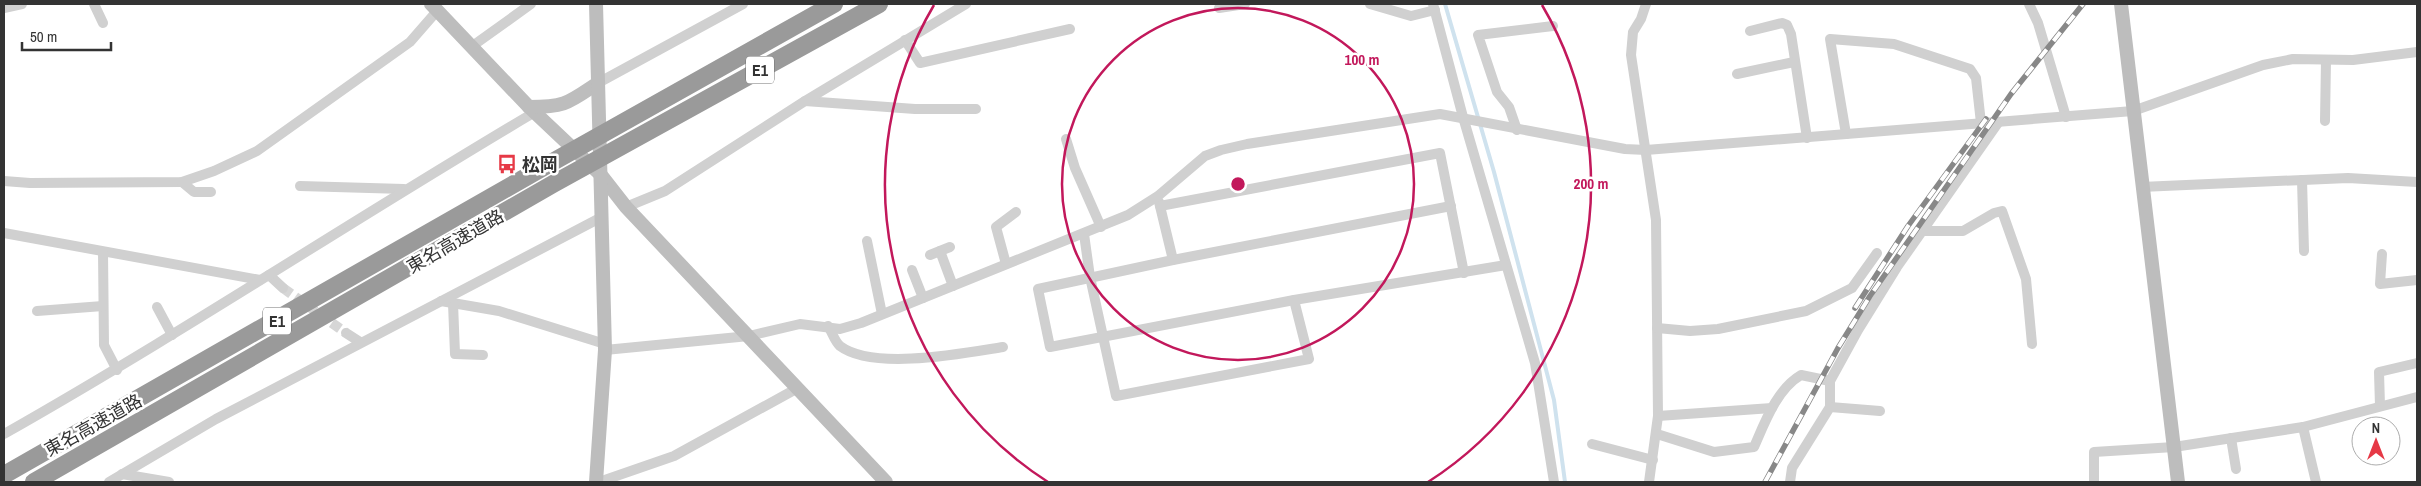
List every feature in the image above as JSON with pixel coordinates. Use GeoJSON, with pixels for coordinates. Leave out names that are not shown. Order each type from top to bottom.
{"type":"FeatureCollection","features":[{"type":"Feature","properties":{"kind":"highway","name":"東名高速道路"},"geometry":{"type":"LineString","coordinates":[[4,475],[549,164],[834,4]]}},
{"type":"Feature","properties":{"kind":"highway","name":"東名高速道路"},"geometry":{"type":"LineString","coordinates":[[34,482],[553,184],[879,4]]}},
{"type":"Feature","properties":{"kind":"street"},"geometry":{"type":"LineString","coordinates":[[4,8],[22,4]]}},
{"type":"Feature","properties":{"kind":"street"},"geometry":{"type":"LineString","coordinates":[[94,4],[103,23]]}},
{"type":"Feature","properties":{"kind":"street"},"geometry":{"type":"LineString","coordinates":[[471,47],[531,4]]}},
{"type":"Feature","properties":{"kind":"street"},"geometry":{"type":"LineString","coordinates":[[596,4],[601,175],[600,218],[605,347],[597,482],[674,456],[796,389]]}},
{"type":"Feature","properties":{"kind":"street"},"geometry":{"type":"LineString","coordinates":[[4,434],[117,370],[532,109],[567,104],[598,83],[744,4]]}},
{"type":"Feature","properties":{"kind":"street"},"geometry":{"type":"LineString","coordinates":[[626,207],[665,191],[805,101],[966,4]]}},
{"type":"Feature","properties":{"kind":"street"},"geometry":{"type":"LineString","coordinates":[[1220,8],[1244,4]]}},
{"type":"Feature","properties":{"kind":"street"},"geometry":{"type":"LineString","coordinates":[[1370,4],[1412,16],[1434,7],[1463,117],[1535,363],[1554,482]]}},
{"type":"Feature","properties":{"kind":"street"},"geometry":{"type":"LineString","coordinates":[[1646,4],[1641,19],[1633,32],[1631,55],[1656,220],[1658,416],[1649,482]]}},
{"type":"Feature","properties":{"kind":"street"},"geometry":{"type":"LineString","coordinates":[[2030,4],[2038,23],[2066,117]]}},
{"type":"Feature","properties":{"kind":"street"},"geometry":{"type":"LineString","coordinates":[[2121,4],[2141,188],[2178,482]]}},
{"type":"Feature","properties":{"kind":"street"},"geometry":{"type":"LineString","coordinates":[[4,181],[30,183],[182,182],[214,171],[257,151],[410,42],[434,6],[532,109],[601,175],[626,207],[749,336],[796,389],[886,482]]}},
{"type":"Feature","properties":{"kind":"street"},"geometry":{"type":"LineString","coordinates":[[1750,31],[1782,23],[1787,25],[1791,34],[1807,138]]}},
{"type":"Feature","properties":{"kind":"street"},"geometry":{"type":"LineString","coordinates":[[1518,130],[1510,108],[1497,92],[1478,35],[1553,26]]}},
{"type":"Feature","properties":{"kind":"street"},"geometry":{"type":"LineString","coordinates":[[905,40],[920,62],[1070,29]]}},
{"type":"Feature","properties":{"kind":"street"},"geometry":{"type":"LineString","coordinates":[[1846,134],[1830,39],[1894,44],[1970,69],[1976,78],[1981,123]]}},
{"type":"Feature","properties":{"kind":"street"},"geometry":{"type":"LineString","coordinates":[[1159,201],[1205,156],[1221,150],[1247,144],[1440,114],[1625,149],[1646,150],[2133,111],[2263,65],[2293,59],[2353,60],[2417,52]]}},
{"type":"Feature","properties":{"kind":"street"},"geometry":{"type":"LineString","coordinates":[[2325,121],[2326,60]]}},
{"type":"Feature","properties":{"kind":"street"},"geometry":{"type":"LineString","coordinates":[[1737,74],[1794,62]]}},
{"type":"Feature","properties":{"kind":"street"},"geometry":{"type":"LineString","coordinates":[[805,101],[915,109],[976,109]]}},
{"type":"Feature","properties":{"kind":"street"},"geometry":{"type":"LineString","coordinates":[[1790,482],[1792,468],[1830,407],[1830,381],[1897,267],[1924,232],[1998,122]]}},
{"type":"Feature","properties":{"kind":"street"},"geometry":{"type":"LineString","coordinates":[[1066,139],[1075,168],[1101,227]]}},
{"type":"Feature","properties":{"kind":"street"},"geometry":{"type":"LineString","coordinates":[[441,301],[499,311],[605,347],[749,336],[800,324],[840,329],[924,298],[1084,234],[1159,201],[1440,153],[1464,273]]}},
{"type":"Feature","properties":{"kind":"street"},"geometry":{"type":"LineString","coordinates":[[2141,188],[2348,178],[2417,182]]}},
{"type":"Feature","properties":{"kind":"street"},"geometry":{"type":"LineString","coordinates":[[2302,180],[2304,251]]}},
{"type":"Feature","properties":{"kind":"street"},"geometry":{"type":"LineString","coordinates":[[182,182],[194,192],[212,192]]}},
{"type":"Feature","properties":{"kind":"street"},"geometry":{"type":"LineString","coordinates":[[300,186],[404,189]]}},
{"type":"Feature","properties":{"kind":"street"},"geometry":{"type":"LineString","coordinates":[[1159,201],[1173,260]]}},
{"type":"Feature","properties":{"kind":"street"},"geometry":{"type":"LineString","coordinates":[[1452,206],[1173,260],[1038,289],[1050,347],[1294,300],[1506,265]]}},
{"type":"Feature","properties":{"kind":"street"},"geometry":{"type":"LineString","coordinates":[[1924,232],[1963,231],[1994,213],[2002,211],[2026,279],[2032,344]]}},
{"type":"Feature","properties":{"kind":"street"},"geometry":{"type":"LineString","coordinates":[[1006,264],[996,227],[1016,212]]}},
{"type":"Feature","properties":{"kind":"street"},"geometry":{"type":"LineString","coordinates":[[109,482],[216,419],[600,218]]}},
{"type":"Feature","properties":{"kind":"street"},"geometry":{"type":"LineString","coordinates":[[4,233],[103,252],[265,278],[283,288]]}},
{"type":"Feature","properties":{"kind":"street"},"geometry":{"type":"LineString","coordinates":[[1084,234],[1090,277],[1116,396],[1309,359],[1294,300]]}},
{"type":"Feature","properties":{"kind":"street"},"geometry":{"type":"LineString","coordinates":[[868,241],[882,314]]}},
{"type":"Feature","properties":{"kind":"street"},"geometry":{"type":"LineString","coordinates":[[930,255],[945,249],[953,286]]}},
{"type":"Feature","properties":{"kind":"street"},"geometry":{"type":"LineString","coordinates":[[103,252],[104,345],[117,370]]}},
{"type":"Feature","properties":{"kind":"street"},"geometry":{"type":"LineString","coordinates":[[1657,328],[1690,331],[1718,330],[1806,311],[1852,288],[1877,253]]}},
{"type":"Feature","properties":{"kind":"street"},"geometry":{"type":"LineString","coordinates":[[2382,254],[2380,284],[2417,280]]}},
{"type":"Feature","properties":{"kind":"street"},"geometry":{"type":"LineString","coordinates":[[912,270],[924,298]]}},
{"type":"Feature","properties":{"kind":"street"},"geometry":{"type":"LineString","coordinates":[[453,303],[455,354],[483,355]]}},
{"type":"Feature","properties":{"kind":"street"},"geometry":{"type":"LineString","coordinates":[[37,311],[103,306]]}},
{"type":"Feature","properties":{"kind":"street"},"geometry":{"type":"LineString","coordinates":[[157,307],[172,335]]}},
{"type":"Feature","properties":{"kind":"street"},"geometry":{"type":"LineString","coordinates":[[828,326],[840,346],[860,354],[884,358],[939,357],[1004,347]]}},
{"type":"Feature","properties":{"kind":"street"},"geometry":{"type":"LineString","coordinates":[[346,333],[360,342]]}},
{"type":"Feature","properties":{"kind":"street"},"geometry":{"type":"LineString","coordinates":[[2380,406],[2378,372],[2417,364]]}},
{"type":"Feature","properties":{"kind":"street"},"geometry":{"type":"LineString","coordinates":[[1657,434],[1714,452],[1754,447],[1772,408],[1792,380],[1801,375],[1830,381]]}},
{"type":"Feature","properties":{"kind":"street"},"geometry":{"type":"LineString","coordinates":[[2094,482],[2094,452],[2174,447],[2303,427],[2417,397]]}},
{"type":"Feature","properties":{"kind":"street"},"geometry":{"type":"LineString","coordinates":[[1830,407],[1880,411]]}},
{"type":"Feature","properties":{"kind":"street"},"geometry":{"type":"LineString","coordinates":[[1658,416],[1772,408]]}},
{"type":"Feature","properties":{"kind":"street"},"geometry":{"type":"LineString","coordinates":[[2303,427],[2316,482]]}},
{"type":"Feature","properties":{"kind":"street"},"geometry":{"type":"LineString","coordinates":[[2231,438],[2236,469]]}},
{"type":"Feature","properties":{"kind":"street"},"geometry":{"type":"LineString","coordinates":[[1592,444],[1653,460]]}},
{"type":"Feature","properties":{"kind":"street"},"geometry":{"type":"LineString","coordinates":[[122,474],[169,482]]}},
{"type":"Feature","properties":{"kind":"waterway"},"geometry":{"type":"LineString","coordinates":[[1445,4],[1494,172],[1554,400],[1565,482]]}},
{"type":"Feature","properties":{"kind":"tunnel"},"geometry":{"type":"LineString","coordinates":[[283,288],[346,333]]}},
{"type":"Feature","properties":{"kind":"railway"},"geometry":{"type":"LineString","coordinates":[[1765,482],[1838,348],[1870,296],[2011,94],[2083,4]]}},
{"type":"Feature","properties":{"kind":"railway"},"geometry":{"type":"LineString","coordinates":[[1855,308],[1908,226],[1986,119]]}},
{"type":"Feature","properties":{"kind":"place","name":"松岡"},"geometry":{"type":"Point","coordinates":[507,164]}}]}
